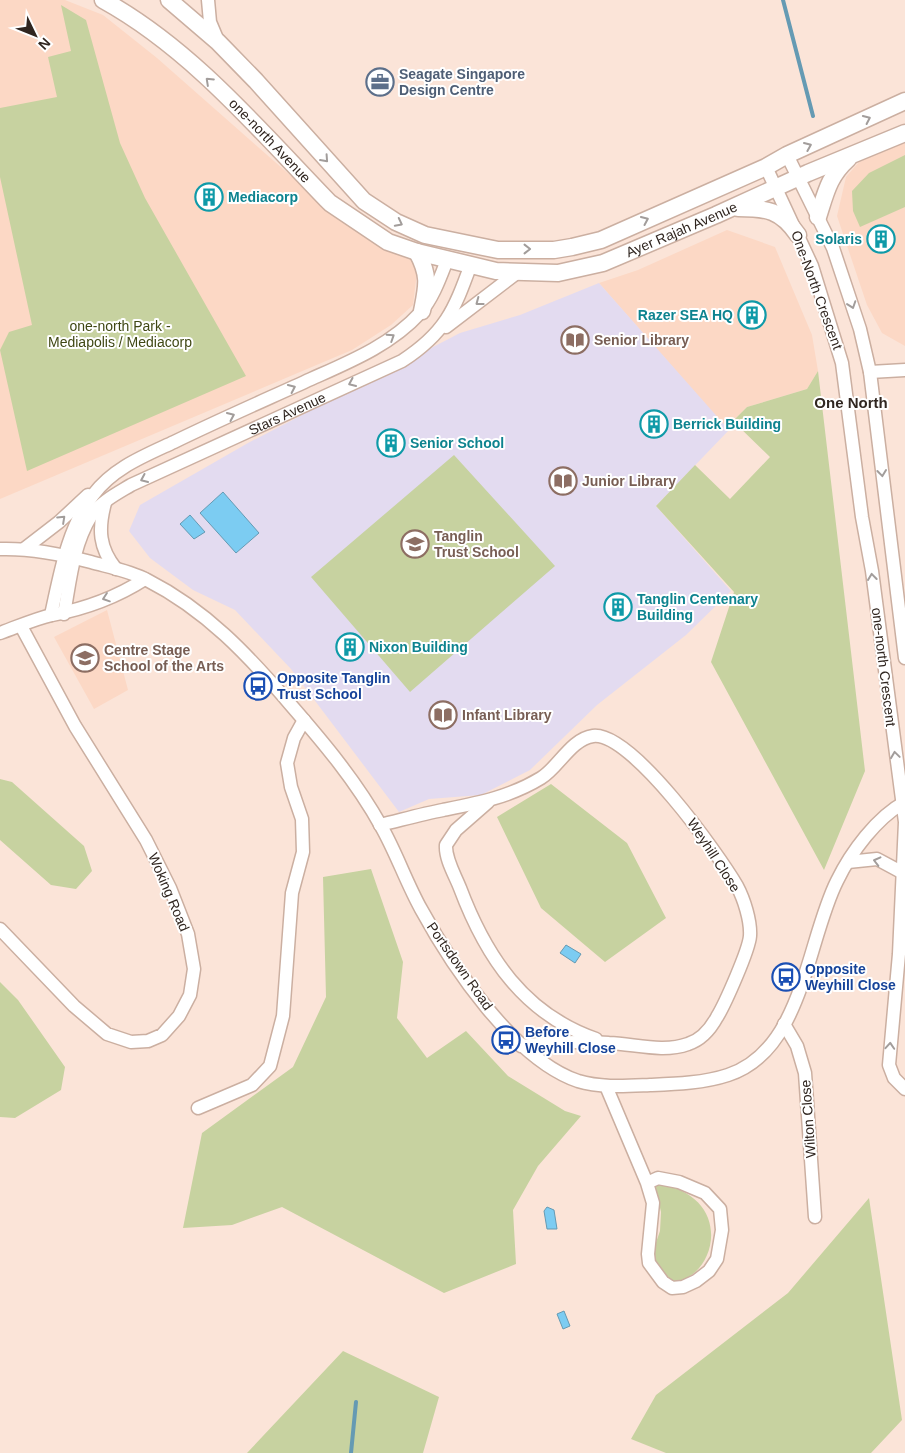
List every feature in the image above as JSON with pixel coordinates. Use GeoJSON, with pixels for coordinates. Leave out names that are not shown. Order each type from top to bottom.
{"type":"FeatureCollection","features":[{"type":"Feature","properties":{"kind":"street","name":"one-north Avenue"},"geometry":{"type":"LineString","coordinates":[[103,0],[128,14],[172,46],[233,103],[337,208],[388,242],[447,260]]}},
{"type":"Feature","properties":{"kind":"street","name":"one-north Avenue"},"geometry":{"type":"LineString","coordinates":[[169,0],[218,42],[364,201],[396,222],[424,235],[453,241]]}},
{"type":"Feature","properties":{"kind":"street"},"geometry":{"type":"LineString","coordinates":[[208,0],[210,22],[218,42]]}},
{"type":"Feature","properties":{"kind":"street","name":"Ayer Rajah Avenue"},"geometry":{"type":"LineString","coordinates":[[453,241],[498,250],[554,250],[601,240],[766,167],[787,155],[905,101]]}},
{"type":"Feature","properties":{"kind":"street","name":"Ayer Rajah Avenue"},"geometry":{"type":"LineString","coordinates":[[447,260],[496,271],[558,273],[602,263],[855,152],[905,133]]}},
{"type":"Feature","properties":{"kind":"street"},"geometry":{"type":"LineString","coordinates":[[818,217],[827,189],[836,170],[855,152]]}},
{"type":"Feature","properties":{"kind":"street","name":"one-north Crescent"},"geometry":{"type":"LineString","coordinates":[[787,155],[833,248],[860,329],[870,372],[905,658]]}},
{"type":"Feature","properties":{"kind":"street","name":"One-North Crescent"},"geometry":{"type":"LineString","coordinates":[[766,167],[812,266],[842,363],[850,419]]}},
{"type":"Feature","properties":{"kind":"street"},"geometry":{"type":"LineString","coordinates":[[731,208],[765,208],[783,218],[798,235]]}},
{"type":"Feature","properties":{"kind":"street","name":"Stars Avenue"},"geometry":{"type":"LineString","coordinates":[[69,556],[80,514],[102,485],[124,466],[358,359],[398,333],[422,311],[436,288],[453,241]]}},
{"type":"Feature","properties":{"kind":"street","name":"Stars Avenue"},"geometry":{"type":"LineString","coordinates":[[69,556],[92,515],[106,501],[131,485],[402,361],[431,339],[456,306],[478,247]]}},
{"type":"Feature","properties":{"kind":"street"},"geometry":{"type":"LineString","coordinates":[[418,252],[426,268],[428,280],[422,311]]}},
{"type":"Feature","properties":{"kind":"street"},"geometry":{"type":"LineString","coordinates":[[431,339],[518,272]]}},
{"type":"Feature","properties":{"kind":"street"},"geometry":{"type":"LineString","coordinates":[[870,372],[905,370]]}},
{"type":"Feature","properties":{"kind":"street","name":"one-north Crescent"},"geometry":{"type":"LineString","coordinates":[[850,419],[905,822],[889,1065],[894,1078],[905,1089]]}},
{"type":"Feature","properties":{"kind":"street"},"geometry":{"type":"LineString","coordinates":[[24,548],[59,522],[102,485]]}},
{"type":"Feature","properties":{"kind":"street"},"geometry":{"type":"LineString","coordinates":[[106,501],[100,520],[100,539],[107,558],[116,569]]}},
{"type":"Feature","properties":{"kind":"street","name":"Portsdown Road"},"geometry":{"type":"LineString","coordinates":[[0,549],[24,548],[69,556],[145,579],[189,605],[217,626],[246,654],[336,757],[380,825],[422,911],[480,998],[521,1046],[558,1073],[581,1082],[606,1086],[679,1083],[729,1075],[750,1064],[769,1048],[784,1024],[810,963],[828,901],[848,862],[878,824],[894,808],[903,803]]}},
{"type":"Feature","properties":{"kind":"street"},"geometry":{"type":"LineString","coordinates":[[64,614],[69,556]]}},
{"type":"Feature","properties":{"kind":"street"},"geometry":{"type":"LineString","coordinates":[[51,615],[69,556]]}},
{"type":"Feature","properties":{"kind":"street"},"geometry":{"type":"LineString","coordinates":[[0,633],[51,615],[64,614],[124,593],[145,579]]}},
{"type":"Feature","properties":{"kind":"street","name":"Woking Road"},"geometry":{"type":"LineString","coordinates":[[0,930],[74,1006],[107,1034],[131,1042],[148,1041],[162,1035],[179,1016],[190,996],[194,969],[188,934],[170,888],[146,840],[75,726],[21,626]]}},
{"type":"Feature","properties":{"kind":"street"},"geometry":{"type":"LineString","coordinates":[[198,1108],[252,1086],[270,1066],[283,1016],[292,893],[303,852],[302,818],[291,787],[287,763],[294,738],[304,720]]}},
{"type":"Feature","properties":{"kind":"street","name":"Weyhill Close"},"geometry":{"type":"LineString","coordinates":[[380,825],[441,810],[489,802],[525,788],[546,775],[581,742],[593,736],[605,738],[644,766],[673,796],[703,835],[737,887],[746,912],[750,937],[717,1018],[704,1035],[690,1044],[677,1047],[658,1048],[608,1042],[549,1042],[521,1046]]}},
{"type":"Feature","properties":{"kind":"street","name":"Weyhill Close"},"geometry":{"type":"LineString","coordinates":[[489,802],[456,830],[448,840],[446,849],[466,904],[487,949],[530,1001],[555,1020],[580,1033],[608,1042]]}},
{"type":"Feature","properties":{"kind":"street"},"geometry":{"type":"LineString","coordinates":[[848,862],[876,859],[903,874]]}},
{"type":"Feature","properties":{"kind":"street","name":"Wilton Close"},"geometry":{"type":"LineString","coordinates":[[784,1024],[797,1046],[805,1073],[815,1217]]}},
{"type":"Feature","properties":{"kind":"street"},"geometry":{"type":"LineString","coordinates":[[606,1086],[647,1183],[653,1203],[648,1254],[649,1263],[663,1282],[672,1288],[696,1281],[709,1271],[717,1259],[722,1230],[720,1209],[704,1193],[674,1180],[658,1178],[647,1183]]}},
{"type":"Feature","properties":{"kind":"shaded area"},"geometry":{"type":"Polygon","coordinates":[[[0,0],[65,0],[103,15],[157,58],[341,220],[410,258],[417,272],[413,305],[391,325],[352,350],[0,499],[0,0]]]}},
{"type":"Feature","properties":{"kind":"shaded area","name":"Solaris"},"geometry":{"type":"Polygon","coordinates":[[[905,138],[905,346],[882,333],[867,305],[837,216],[846,177],[859,162],[905,138]]]}},
{"type":"Feature","properties":{"kind":"shaded area"},"geometry":{"type":"Polygon","coordinates":[[[727,230],[775,247],[812,335],[818,371],[807,389],[747,407],[726,428],[599,283],[638,270],[727,230]]]}},
{"type":"Feature","properties":{"kind":"shaded area","name":"Tanglin Trust School"},"geometry":{"type":"Polygon","coordinates":[[[599,283],[729,430],[656,506],[731,591],[686,635],[597,705],[530,770],[481,795],[429,799],[399,812],[291,669],[235,610],[193,590],[150,558],[129,531],[140,505],[248,443],[460,333],[520,315],[599,283]]]}},
{"type":"Feature","properties":{"kind":"shaded area"},"geometry":{"type":"Polygon","coordinates":[[[107,610],[128,690],[94,709],[54,637],[107,610]]]}},
{"type":"Feature","properties":{"kind":"green space","name":"one-north Park - Mediapolis / Mediacorp"},"geometry":{"type":"Polygon","coordinates":[[[61,5],[86,20],[120,143],[145,198],[246,376],[27,471],[0,350],[9,332],[32,325],[0,177],[0,108],[57,97],[48,57],[71,51],[61,5]]]}},
{"type":"Feature","properties":{"kind":"green space"},"geometry":{"type":"Polygon","coordinates":[[[905,155],[905,207],[860,227],[853,211],[852,191],[869,173],[905,155]]]}},
{"type":"Feature","properties":{"kind":"green space"},"geometry":{"type":"Polygon","coordinates":[[[818,371],[865,771],[824,870],[711,662],[734,592],[656,506],[695,465],[730,499],[770,457],[736,424],[729,430],[726,428],[747,407],[807,389],[818,371]]]}},
{"type":"Feature","properties":{"kind":"green space"},"geometry":{"type":"Polygon","coordinates":[[[454,455],[555,566],[410,692],[311,577],[454,455]]]}},
{"type":"Feature","properties":{"kind":"green space"},"geometry":{"type":"Polygon","coordinates":[[[0,779],[12,782],[84,846],[92,871],[76,889],[51,885],[0,840],[0,779]]]}},
{"type":"Feature","properties":{"kind":"green space"},"geometry":{"type":"Polygon","coordinates":[[[551,784],[627,843],[666,918],[605,962],[541,908],[497,817],[551,784]]]}},
{"type":"Feature","properties":{"kind":"green space"},"geometry":{"type":"Polygon","coordinates":[[[371,869],[403,962],[397,1018],[427,1058],[466,1031],[508,1076],[565,1111],[581,1116],[538,1166],[513,1210],[516,1264],[444,1293],[282,1207],[232,1225],[183,1228],[202,1133],[293,1067],[326,997],[323,877],[371,869]]]}},
{"type":"Feature","properties":{"kind":"green space"},"geometry":{"type":"Polygon","coordinates":[[[0,982],[18,1000],[65,1067],[61,1090],[15,1118],[0,1117],[0,982]]]}},
{"type":"Feature","properties":{"kind":"green space"},"geometry":{"type":"Polygon","coordinates":[[[654,1183],[683,1192],[702,1207],[710,1225],[710,1244],[704,1262],[691,1275],[675,1281],[657,1278],[652,1254],[660,1231],[661,1212],[654,1183]]]}},
{"type":"Feature","properties":{"kind":"green space"},"geometry":{"type":"Polygon","coordinates":[[[869,1198],[902,1420],[871,1453],[666,1453],[631,1439],[656,1395],[788,1293],[869,1198]]]}},
{"type":"Feature","properties":{"kind":"green space"},"geometry":{"type":"Polygon","coordinates":[[[343,1351],[439,1397],[423,1453],[247,1453],[343,1351]]]}},
{"type":"Feature","properties":{"kind":"water"},"geometry":{"type":"Polygon","coordinates":[[[223,492],[259,533],[236,553],[200,513],[223,492]]]}},
{"type":"Feature","properties":{"kind":"water"},"geometry":{"type":"Polygon","coordinates":[[[190,515],[205,532],[194,539],[180,524],[190,515]]]}},
{"type":"Feature","properties":{"kind":"water"},"geometry":{"type":"Polygon","coordinates":[[[566,945],[581,954],[575,963],[560,953],[566,945]]]}},
{"type":"Feature","properties":{"kind":"water"},"geometry":{"type":"Polygon","coordinates":[[[547,1207],[554,1210],[557,1229],[547,1229],[544,1211],[547,1207]]]}},
{"type":"Feature","properties":{"kind":"water"},"geometry":{"type":"Polygon","coordinates":[[[564,1311],[570,1326],[563,1329],[557,1314],[564,1311]]]}},
{"type":"Feature","properties":{"kind":"waterway"},"geometry":{"type":"LineString","coordinates":[[783,0],[813,116]]}},
{"type":"Feature","properties":{"kind":"waterway"},"geometry":{"type":"LineString","coordinates":[[351,1453],[356,1402]]}},
{"type":"Feature","properties":{"kind":"place","name":"Seagate Singapore Design Centre"},"geometry":{"type":"Point","coordinates":[380,82]}},
{"type":"Feature","properties":{"kind":"place","name":"Mediacorp"},"geometry":{"type":"Point","coordinates":[209,197]}},
{"type":"Feature","properties":{"kind":"place","name":"Solaris"},"geometry":{"type":"Point","coordinates":[881,239]}},
{"type":"Feature","properties":{"kind":"place","name":"Razer SEA HQ"},"geometry":{"type":"Point","coordinates":[752,315]}},
{"type":"Feature","properties":{"kind":"place","name":"Senior Library"},"geometry":{"type":"Point","coordinates":[575,340]}},
{"type":"Feature","properties":{"kind":"place","name":"Berrick Building"},"geometry":{"type":"Point","coordinates":[654,424]}},
{"type":"Feature","properties":{"kind":"place","name":"Senior School"},"geometry":{"type":"Point","coordinates":[391,443]}},
{"type":"Feature","properties":{"kind":"place","name":"Junior Library"},"geometry":{"type":"Point","coordinates":[563,481]}},
{"type":"Feature","properties":{"kind":"place","name":"Tanglin Trust School"},"geometry":{"type":"Point","coordinates":[415,544]}},
{"type":"Feature","properties":{"kind":"place","name":"Tanglin Centenary Building"},"geometry":{"type":"Point","coordinates":[618,607]}},
{"type":"Feature","properties":{"kind":"place","name":"Nixon Building"},"geometry":{"type":"Point","coordinates":[350,647]}},
{"type":"Feature","properties":{"kind":"place","name":"Centre Stage School of the Arts"},"geometry":{"type":"Point","coordinates":[85,658]}},
{"type":"Feature","properties":{"kind":"place","name":"Opposite Tanglin Trust School"},"geometry":{"type":"Point","coordinates":[258,686]}},
{"type":"Feature","properties":{"kind":"place","name":"Infant Library"},"geometry":{"type":"Point","coordinates":[443,715]}},
{"type":"Feature","properties":{"kind":"place","name":"Opposite Weyhill Close"},"geometry":{"type":"Point","coordinates":[786,977]}},
{"type":"Feature","properties":{"kind":"place","name":"Before Weyhill Close"},"geometry":{"type":"Point","coordinates":[506,1040]}},
{"type":"Feature","properties":{"kind":"district","name":"One North"},"geometry":{"type":"Point","coordinates":[851,403]}}]}
